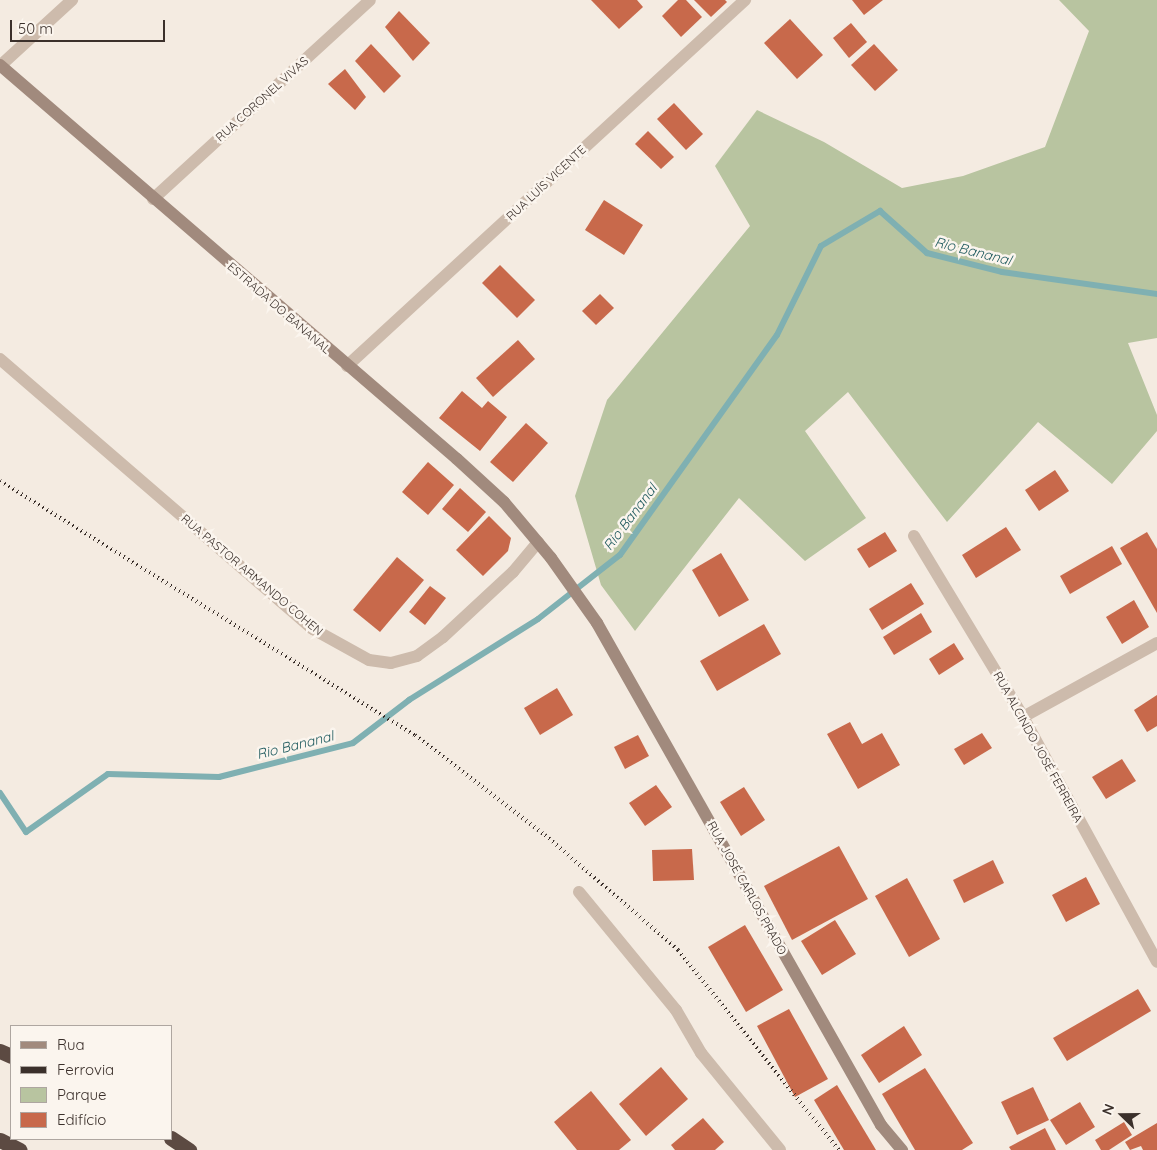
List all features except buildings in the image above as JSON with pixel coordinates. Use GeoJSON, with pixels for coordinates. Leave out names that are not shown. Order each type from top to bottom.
{"type":"FeatureCollection","features":[{"type":"Feature","properties":{"kind":"highway"},"geometry":{"type":"LineString","coordinates":[[172,1139],[189,1150]]}},
{"type":"Feature","properties":{"kind":"highway"},"geometry":{"type":"LineString","coordinates":[[0,1140],[20,1150]]}},
{"type":"Feature","properties":{"kind":"main road","name":"ESTRADA DO BANANAL"},"geometry":{"type":"LineString","coordinates":[[0,65],[153,199],[457,459],[538,542],[551,558]]}},
{"type":"Feature","properties":{"kind":"main road","name":"RUA JOSÉ CARLOS PRADO"},"geometry":{"type":"LineString","coordinates":[[551,558],[597,623],[876,1116],[902,1150]]}},
{"type":"Feature","properties":{"kind":"street"},"geometry":{"type":"LineString","coordinates":[[0,65],[72,0]]}},
{"type":"Feature","properties":{"kind":"street","name":"RUA CORONEL VIVAS"},"geometry":{"type":"LineString","coordinates":[[153,199],[370,0]]}},
{"type":"Feature","properties":{"kind":"street","name":"RUA LUÍS VICENTE"},"geometry":{"type":"LineString","coordinates":[[347,366],[745,0]]}},
{"type":"Feature","properties":{"kind":"street","name":"RUA PASTOR ARMANDO COHEN"},"geometry":{"type":"LineString","coordinates":[[0,359],[313,629],[370,660],[391,663],[417,656],[474,612],[538,542]]}},
{"type":"Feature","properties":{"kind":"street","name":"RUA ALCINDO JOSÉ FERREIRA"},"geometry":{"type":"LineString","coordinates":[[914,536],[1023,717],[1157,962]]}},
{"type":"Feature","properties":{"kind":"street"},"geometry":{"type":"LineString","coordinates":[[1023,717],[1157,643]]}},
{"type":"Feature","properties":{"kind":"street"},"geometry":{"type":"LineString","coordinates":[[579,892],[676,1010],[701,1054],[780,1150]]}},
{"type":"Feature","properties":{"kind":"green space"},"geometry":{"type":"Polygon","coordinates":[[[1059,0],[1157,0],[1157,338],[1128,343],[1157,415],[1157,431],[1112,484],[1038,422],[947,522],[848,392],[805,431],[866,518],[805,561],[739,498],[635,631],[601,585],[575,496],[607,400],[750,226],[715,166],[757,110],[824,142],[902,188],[963,176],[1045,147],[1089,31],[1059,0]]]}},
{"type":"Feature","properties":{"kind":"waterway","name":"Rio Bananal"},"geometry":{"type":"LineString","coordinates":[[0,793],[26,832],[108,774],[219,777],[353,743],[409,700],[538,619],[620,555],[777,335],[821,246],[880,211],[927,253],[1002,272],[1157,294]]}},
{"type":"Feature","properties":{"kind":"railway"},"geometry":{"type":"LineString","coordinates":[[0,481],[415,735],[545,835],[678,950],[839,1150]]}}]}
